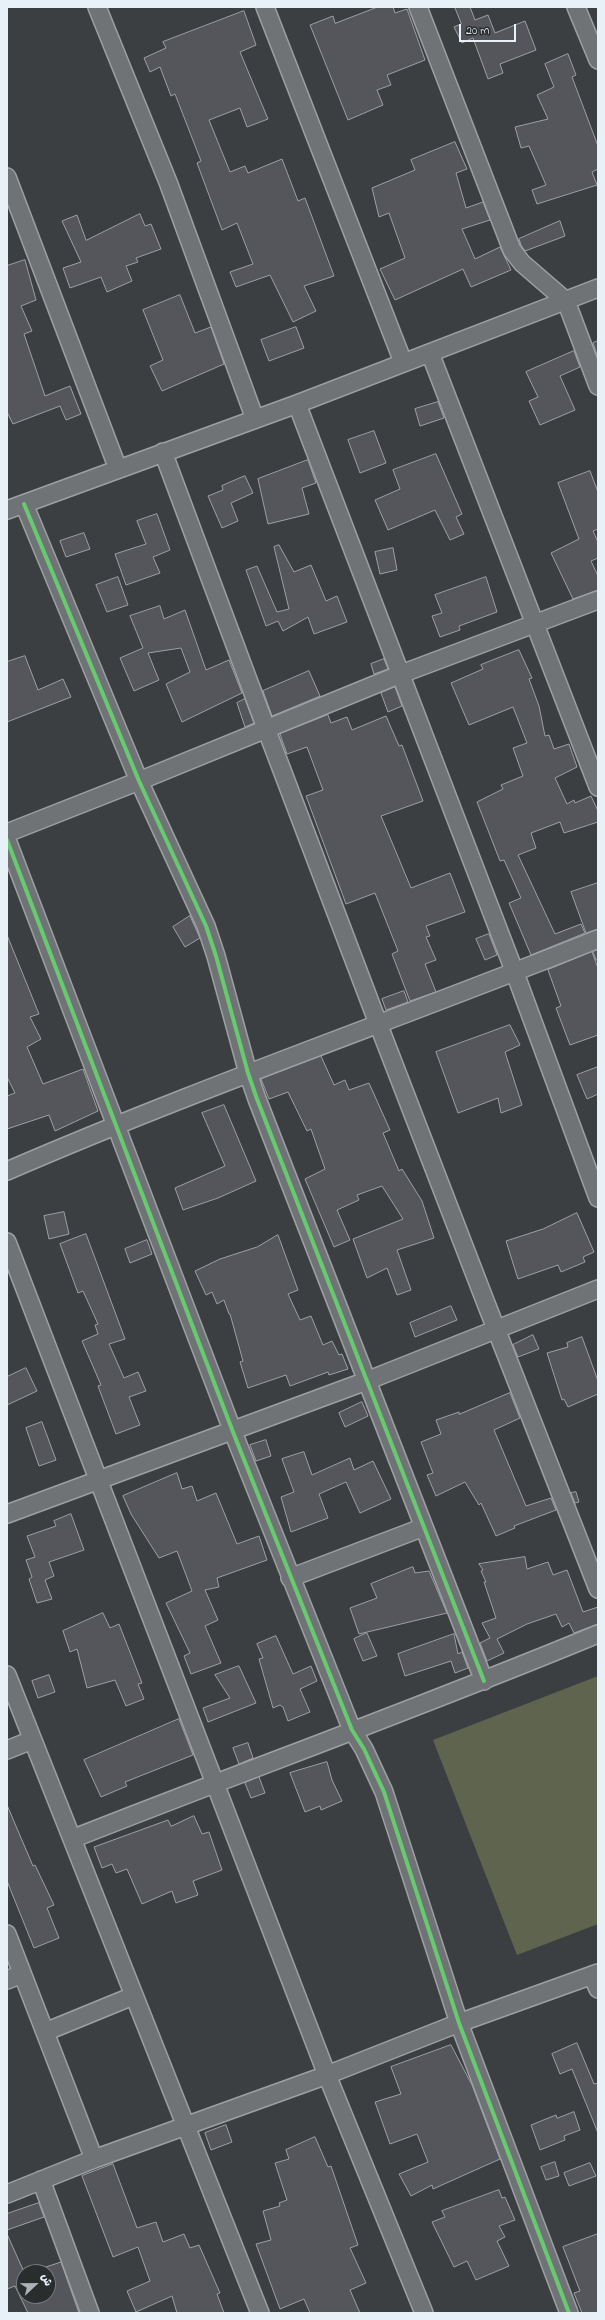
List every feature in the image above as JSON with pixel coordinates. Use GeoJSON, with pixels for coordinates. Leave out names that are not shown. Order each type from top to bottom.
{"type":"FeatureCollection","features":[{"type":"Feature","properties":{"kind":"street"},"geometry":{"type":"LineString","coordinates":[[97,7],[168,182],[255,419]]}},
{"type":"Feature","properties":{"kind":"street"},"geometry":{"type":"LineString","coordinates":[[265,7],[403,362]]}},
{"type":"Feature","properties":{"kind":"street"},"geometry":{"type":"LineString","coordinates":[[418,7],[512,250],[522,263],[566,301],[598,386]]}},
{"type":"Feature","properties":{"kind":"street"},"geometry":{"type":"LineString","coordinates":[[576,7],[598,60]]}},
{"type":"Feature","properties":{"kind":"street"},"geometry":{"type":"LineString","coordinates":[[7,177],[118,469]]}},
{"type":"Feature","properties":{"kind":"street"},"geometry":{"type":"LineString","coordinates":[[7,510],[297,404],[598,288]]}},
{"type":"Feature","properties":{"kind":"street"},"geometry":{"type":"LineString","coordinates":[[430,353],[536,623],[598,787]]}},
{"type":"Feature","properties":{"kind":"street"},"geometry":{"type":"LineString","coordinates":[[297,404],[515,973],[598,1198]]}},
{"type":"Feature","properties":{"kind":"street"},"geometry":{"type":"LineString","coordinates":[[163,452],[265,729],[380,1025],[495,1329],[598,1589]]}},
{"type":"Feature","properties":{"kind":"street"},"geometry":{"type":"LineString","coordinates":[[24,504],[140,781],[206,926],[216,956],[248,1073],[484,1681]]}},
{"type":"Feature","properties":{"kind":"street"},"geometry":{"type":"LineString","coordinates":[[7,832],[140,781],[401,674],[598,600]]}},
{"type":"Feature","properties":{"kind":"street"},"geometry":{"type":"LineString","coordinates":[[7,840],[290,1578],[352,1730],[364,1749],[384,1792],[459,2023],[569,2313]]}},
{"type":"Feature","properties":{"kind":"street"},"geometry":{"type":"LineString","coordinates":[[7,1171],[115,1124],[248,1073],[380,1025],[598,940]]}},
{"type":"Feature","properties":{"kind":"street"},"geometry":{"type":"LineString","coordinates":[[7,1242],[216,1782],[327,2075],[424,2313]]}},
{"type":"Feature","properties":{"kind":"street"},"geometry":{"type":"LineString","coordinates":[[7,1514],[233,1432],[598,1289]]}},
{"type":"Feature","properties":{"kind":"street"},"geometry":{"type":"LineString","coordinates":[[290,1578],[424,1527]]}},
{"type":"Feature","properties":{"kind":"street"},"geometry":{"type":"LineString","coordinates":[[72,1839],[216,1782],[484,1681],[598,1634]]}},
{"type":"Feature","properties":{"kind":"street"},"geometry":{"type":"LineString","coordinates":[[7,1675],[133,1996],[186,2125],[260,2313]]}},
{"type":"Feature","properties":{"kind":"street"},"geometry":{"type":"LineString","coordinates":[[7,1750],[32,1740]]}},
{"type":"Feature","properties":{"kind":"street"},"geometry":{"type":"LineString","coordinates":[[7,1934],[15,1977],[45,2032],[94,2159]]}},
{"type":"Feature","properties":{"kind":"street"},"geometry":{"type":"LineString","coordinates":[[7,2194],[94,2159],[327,2075],[459,2023],[596,1979]]}},
{"type":"Feature","properties":{"kind":"street"},"geometry":{"type":"LineString","coordinates":[[45,2032],[133,1996]]}},
{"type":"Feature","properties":{"kind":"street"},"geometry":{"type":"LineString","coordinates":[[42,2180],[90,2313]]}},
{"type":"Feature","properties":{"kind":"green space"},"geometry":{"type":"Polygon","coordinates":[[[598,1676],[598,1924],[517,1955],[433,1740],[598,1676]]]}},
{"type":"Feature","properties":{"kind":"building"},"geometry":{"type":"Polygon","coordinates":[[[378,7],[393,7],[395,13],[407,9],[425,60],[387,75],[391,85],[377,90],[383,105],[348,120],[310,25],[333,16],[335,23],[378,7]]]}},
{"type":"Feature","properties":{"kind":"building"},"geometry":{"type":"Polygon","coordinates":[[[455,7],[470,7],[475,20],[488,15],[495,33],[525,21],[536,50],[500,64],[503,73],[488,79],[473,38],[462,43],[454,27],[461,24],[455,7]]]}},
{"type":"Feature","properties":{"kind":"building"},"geometry":{"type":"Polygon","coordinates":[[[244,11],[256,45],[240,52],[268,119],[247,127],[240,108],[209,120],[230,172],[245,166],[248,173],[282,159],[298,201],[305,198],[334,276],[304,286],[316,311],[293,322],[270,275],[236,287],[230,272],[253,264],[237,223],[222,230],[197,163],[201,161],[175,94],[171,96],[160,67],[150,72],[144,58],[166,48],[163,42],[244,11]]]}},
{"type":"Feature","properties":{"kind":"building"},"geometry":{"type":"Polygon","coordinates":[[[568,54],[576,75],[572,77],[598,146],[598,169],[592,172],[597,185],[537,204],[532,190],[546,185],[529,146],[521,148],[515,127],[548,119],[537,95],[554,87],[545,64],[568,54]]]}},
{"type":"Feature","properties":{"kind":"building"},"geometry":{"type":"Polygon","coordinates":[[[455,142],[467,169],[456,173],[466,208],[483,202],[490,220],[462,229],[475,259],[500,247],[511,270],[471,287],[463,269],[395,300],[380,269],[405,258],[389,213],[379,217],[372,188],[415,170],[411,160],[455,142]]]}},
{"type":"Feature","properties":{"kind":"building"},"geometry":{"type":"Polygon","coordinates":[[[140,214],[145,226],[151,224],[161,249],[136,258],[138,262],[126,266],[132,281],[107,292],[101,277],[70,288],[63,268],[81,262],[62,221],[77,215],[86,240],[140,214]]]}},
{"type":"Feature","properties":{"kind":"building"},"geometry":{"type":"Polygon","coordinates":[[[560,221],[565,236],[525,251],[519,239],[560,221]]]}},
{"type":"Feature","properties":{"kind":"building"},"geometry":{"type":"Polygon","coordinates":[[[25,260],[36,300],[21,306],[32,331],[24,334],[45,396],[70,386],[81,414],[66,420],[60,406],[13,424],[7,412],[7,266],[25,260]]]}},
{"type":"Feature","properties":{"kind":"building"},"geometry":{"type":"Polygon","coordinates":[[[180,295],[195,333],[211,327],[224,364],[162,391],[150,366],[163,360],[143,310],[180,295]]]}},
{"type":"Feature","properties":{"kind":"building"},"geometry":{"type":"Polygon","coordinates":[[[296,327],[304,348],[269,361],[261,340],[296,327]]]}},
{"type":"Feature","properties":{"kind":"building"},"geometry":{"type":"Polygon","coordinates":[[[598,341],[598,358],[593,343],[598,341]]]}},
{"type":"Feature","properties":{"kind":"building"},"geometry":{"type":"Polygon","coordinates":[[[574,351],[580,367],[560,376],[575,410],[540,425],[529,401],[538,397],[526,372],[574,351]]]}},
{"type":"Feature","properties":{"kind":"building"},"geometry":{"type":"Polygon","coordinates":[[[438,402],[444,418],[420,426],[415,409],[438,402]]]}},
{"type":"Feature","properties":{"kind":"building"},"geometry":{"type":"Polygon","coordinates":[[[374,431],[386,463],[360,473],[348,440],[374,431]]]}},
{"type":"Feature","properties":{"kind":"building"},"geometry":{"type":"Polygon","coordinates":[[[436,454],[462,514],[456,517],[464,534],[450,540],[435,510],[388,530],[375,500],[400,489],[393,470],[436,454]]]}},
{"type":"Feature","properties":{"kind":"building"},"geometry":{"type":"Polygon","coordinates":[[[308,460],[316,483],[302,488],[309,514],[268,524],[258,479],[308,460]]]}},
{"type":"Feature","properties":{"kind":"building"},"geometry":{"type":"Polygon","coordinates":[[[590,471],[598,492],[598,529],[593,531],[598,542],[598,558],[591,561],[598,576],[598,590],[573,599],[551,553],[579,539],[558,483],[590,471]]]}},
{"type":"Feature","properties":{"kind":"building"},"geometry":{"type":"Polygon","coordinates":[[[245,476],[253,493],[231,503],[238,521],[222,528],[208,496],[223,490],[222,486],[245,476]]]}},
{"type":"Feature","properties":{"kind":"building"},"geometry":{"type":"Polygon","coordinates":[[[157,514],[170,550],[153,557],[160,573],[126,585],[115,554],[146,544],[137,521],[157,514]]]}},
{"type":"Feature","properties":{"kind":"building"},"geometry":{"type":"Polygon","coordinates":[[[84,533],[90,549],[66,557],[60,541],[84,533]]]}},
{"type":"Feature","properties":{"kind":"building"},"geometry":{"type":"Polygon","coordinates":[[[279,545],[294,572],[311,565],[326,601],[337,596],[347,622],[314,634],[308,617],[283,631],[278,621],[266,626],[246,570],[257,566],[277,612],[289,609],[274,547],[279,545]]]}},
{"type":"Feature","properties":{"kind":"building"},"geometry":{"type":"Polygon","coordinates":[[[393,548],[397,570],[380,574],[375,552],[393,548]]]}},
{"type":"Feature","properties":{"kind":"building"},"geometry":{"type":"Polygon","coordinates":[[[118,577],[128,605],[107,612],[96,585],[118,577]]]}},
{"type":"Feature","properties":{"kind":"building"},"geometry":{"type":"Polygon","coordinates":[[[486,577],[497,612],[459,626],[460,630],[440,637],[432,616],[442,613],[435,595],[486,577]]]}},
{"type":"Feature","properties":{"kind":"building"},"geometry":{"type":"Polygon","coordinates":[[[160,606],[164,619],[185,610],[206,670],[229,660],[242,693],[182,722],[166,684],[190,672],[181,648],[148,653],[159,680],[134,691],[120,658],[143,648],[130,616],[160,606]]]}},
{"type":"Feature","properties":{"kind":"building"},"geometry":{"type":"Polygon","coordinates":[[[519,650],[532,678],[529,679],[539,706],[545,736],[549,735],[554,749],[569,744],[577,767],[555,778],[567,804],[574,800],[575,803],[591,796],[598,811],[598,822],[564,833],[560,822],[531,833],[536,848],[518,855],[555,934],[581,924],[585,933],[531,955],[509,903],[521,898],[504,860],[500,861],[477,802],[503,789],[501,785],[523,776],[513,748],[527,743],[513,707],[469,725],[451,683],[483,669],[481,665],[519,650]]]}},
{"type":"Feature","properties":{"kind":"building"},"geometry":{"type":"Polygon","coordinates":[[[25,656],[38,690],[63,679],[71,697],[7,722],[7,662],[25,656]]]}},
{"type":"Feature","properties":{"kind":"building"},"geometry":{"type":"Polygon","coordinates":[[[384,659],[388,669],[374,674],[371,664],[384,659]]]}},
{"type":"Feature","properties":{"kind":"building"},"geometry":{"type":"Polygon","coordinates":[[[309,671],[320,696],[272,716],[263,691],[309,671]]]}},
{"type":"Feature","properties":{"kind":"building"},"geometry":{"type":"Polygon","coordinates":[[[395,687],[402,706],[388,712],[381,693],[395,687]]]}},
{"type":"Feature","properties":{"kind":"building"},"geometry":{"type":"Polygon","coordinates":[[[245,699],[254,723],[245,727],[237,703],[245,699]]]}},
{"type":"Feature","properties":{"kind":"building"},"geometry":{"type":"Polygon","coordinates":[[[328,715],[331,723],[347,717],[352,730],[386,716],[399,746],[402,745],[423,801],[381,816],[411,888],[450,873],[465,912],[426,926],[430,936],[426,937],[436,960],[425,964],[436,992],[410,1001],[392,954],[398,951],[375,893],[346,904],[306,796],[323,790],[307,747],[287,754],[280,734],[328,715]]]}},
{"type":"Feature","properties":{"kind":"building"},"geometry":{"type":"Polygon","coordinates":[[[598,883],[598,929],[586,933],[571,892],[598,883]]]}},
{"type":"Feature","properties":{"kind":"building"},"geometry":{"type":"Polygon","coordinates":[[[190,916],[200,938],[185,947],[173,927],[190,916]]]}},
{"type":"Feature","properties":{"kind":"building"},"geometry":{"type":"Polygon","coordinates":[[[489,934],[497,955],[485,960],[476,939],[489,934]]]}},
{"type":"Feature","properties":{"kind":"building"},"geometry":{"type":"Polygon","coordinates":[[[7,935],[39,1014],[30,1017],[41,1039],[27,1047],[43,1084],[83,1069],[98,1111],[55,1131],[49,1115],[7,1129],[7,1096],[15,1093],[7,1077],[7,935]]]}},
{"type":"Feature","properties":{"kind":"building"},"geometry":{"type":"Polygon","coordinates":[[[598,950],[598,960],[596,960],[593,952],[598,950]]]}},
{"type":"Feature","properties":{"kind":"building"},"geometry":{"type":"Polygon","coordinates":[[[592,952],[598,968],[598,1035],[570,1045],[556,1008],[561,1006],[548,970],[592,952]]]}},
{"type":"Feature","properties":{"kind":"building"},"geometry":{"type":"Polygon","coordinates":[[[404,991],[408,1002],[386,1010],[382,999],[404,991]]]}},
{"type":"Feature","properties":{"kind":"building"},"geometry":{"type":"Polygon","coordinates":[[[510,1025],[520,1045],[505,1052],[522,1105],[501,1113],[498,1098],[458,1113],[436,1052],[510,1025]]]}},
{"type":"Feature","properties":{"kind":"building"},"geometry":{"type":"Polygon","coordinates":[[[321,1056],[334,1085],[345,1080],[349,1090],[369,1083],[390,1130],[383,1133],[399,1171],[402,1169],[422,1201],[434,1238],[397,1250],[411,1290],[397,1295],[387,1268],[367,1278],[353,1239],[403,1219],[382,1186],[357,1195],[359,1200],[337,1210],[350,1240],[334,1247],[305,1179],[325,1169],[311,1129],[307,1131],[288,1092],[269,1099],[261,1079],[321,1056]]]}},
{"type":"Feature","properties":{"kind":"building"},"geometry":{"type":"Polygon","coordinates":[[[598,1067],[598,1094],[587,1099],[577,1075],[598,1067]]]}},
{"type":"Feature","properties":{"kind":"building"},"geometry":{"type":"Polygon","coordinates":[[[224,1105],[256,1181],[218,1198],[183,1210],[175,1188],[225,1166],[202,1113],[224,1105]]]}},
{"type":"Feature","properties":{"kind":"building"},"geometry":{"type":"Polygon","coordinates":[[[64,1212],[69,1234],[49,1239],[44,1216],[64,1212]]]}},
{"type":"Feature","properties":{"kind":"building"},"geometry":{"type":"Polygon","coordinates":[[[577,1213],[594,1252],[583,1257],[585,1262],[561,1272],[558,1265],[518,1279],[506,1241],[543,1229],[577,1213]]]}},
{"type":"Feature","properties":{"kind":"building"},"geometry":{"type":"Polygon","coordinates":[[[86,1234],[125,1339],[109,1344],[124,1378],[138,1372],[146,1391],[129,1397],[140,1425],[116,1434],[98,1386],[101,1385],[82,1341],[98,1334],[95,1325],[98,1324],[83,1291],[78,1293],[60,1244],[86,1234]]]}},
{"type":"Feature","properties":{"kind":"building"},"geometry":{"type":"Polygon","coordinates":[[[278,1235],[298,1290],[288,1294],[300,1320],[311,1316],[323,1345],[332,1341],[339,1355],[342,1354],[348,1369],[329,1375],[328,1372],[290,1386],[286,1375],[248,1388],[240,1362],[243,1361],[230,1314],[224,1300],[217,1304],[212,1292],[206,1295],[195,1271],[220,1259],[257,1247],[278,1235]]]}},
{"type":"Feature","properties":{"kind":"building"},"geometry":{"type":"Polygon","coordinates":[[[147,1240],[152,1254],[130,1263],[125,1249],[147,1240]]]}},
{"type":"Feature","properties":{"kind":"building"},"geometry":{"type":"Polygon","coordinates":[[[451,1306],[457,1320],[415,1337],[410,1323],[451,1306]]]}},
{"type":"Feature","properties":{"kind":"building"},"geometry":{"type":"Polygon","coordinates":[[[533,1335],[539,1349],[518,1357],[513,1345],[533,1335]]]}},
{"type":"Feature","properties":{"kind":"building"},"geometry":{"type":"Polygon","coordinates":[[[582,1337],[598,1381],[598,1394],[568,1407],[564,1399],[562,1400],[547,1353],[568,1347],[567,1343],[582,1337]]]}},
{"type":"Feature","properties":{"kind":"building"},"geometry":{"type":"Polygon","coordinates":[[[26,1368],[37,1391],[7,1405],[7,1377],[26,1368]]]}},
{"type":"Feature","properties":{"kind":"building"},"geometry":{"type":"Polygon","coordinates":[[[510,1393],[520,1418],[494,1430],[526,1506],[551,1498],[556,1510],[514,1526],[515,1528],[496,1536],[481,1503],[479,1505],[465,1482],[436,1496],[427,1475],[433,1473],[421,1442],[441,1434],[436,1420],[459,1412],[459,1414],[510,1393]]]}},
{"type":"Feature","properties":{"kind":"building"},"geometry":{"type":"Polygon","coordinates":[[[362,1402],[368,1416],[345,1427],[339,1413],[362,1402]]]}},
{"type":"Feature","properties":{"kind":"building"},"geometry":{"type":"Polygon","coordinates":[[[42,1422],[56,1460],[39,1466],[26,1428],[42,1422]]]}},
{"type":"Feature","properties":{"kind":"building"},"geometry":{"type":"Polygon","coordinates":[[[266,1440],[271,1456],[256,1461],[250,1445],[266,1440]]]}},
{"type":"Feature","properties":{"kind":"building"},"geometry":{"type":"Polygon","coordinates":[[[304,1452],[312,1475],[350,1458],[354,1470],[373,1461],[391,1499],[360,1513],[346,1482],[319,1494],[328,1518],[291,1532],[281,1497],[294,1492],[282,1459],[304,1452]]]}},
{"type":"Feature","properties":{"kind":"building"},"geometry":{"type":"Polygon","coordinates":[[[177,1473],[182,1489],[192,1486],[197,1501],[216,1493],[237,1544],[259,1536],[267,1560],[217,1578],[219,1587],[205,1590],[218,1620],[205,1626],[221,1663],[191,1674],[184,1656],[190,1653],[166,1603],[192,1591],[177,1551],[159,1558],[131,1514],[123,1496],[177,1473]]]}},
{"type":"Feature","properties":{"kind":"building"},"geometry":{"type":"Polygon","coordinates":[[[576,1492],[579,1502],[575,1503],[571,1493],[576,1492]]]}},
{"type":"Feature","properties":{"kind":"building"},"geometry":{"type":"Polygon","coordinates":[[[71,1514],[84,1550],[49,1562],[54,1576],[45,1580],[52,1599],[37,1603],[29,1579],[32,1577],[26,1560],[35,1557],[27,1536],[56,1526],[54,1521],[71,1514]]]}},
{"type":"Feature","properties":{"kind":"building"},"geometry":{"type":"Polygon","coordinates":[[[525,1557],[527,1569],[548,1562],[553,1575],[567,1570],[583,1612],[598,1607],[598,1624],[574,1633],[569,1623],[562,1627],[556,1614],[527,1624],[497,1639],[504,1653],[487,1661],[480,1643],[490,1638],[482,1623],[496,1618],[484,1582],[486,1582],[481,1571],[483,1570],[479,1564],[525,1557]]]}},
{"type":"Feature","properties":{"kind":"building"},"geometry":{"type":"Polygon","coordinates":[[[413,1567],[415,1573],[429,1571],[447,1613],[359,1634],[350,1608],[377,1598],[371,1584],[413,1567]]]}},
{"type":"Feature","properties":{"kind":"building"},"geometry":{"type":"Polygon","coordinates":[[[103,1613],[110,1628],[119,1624],[142,1683],[138,1684],[144,1699],[126,1706],[115,1680],[87,1688],[77,1649],[70,1652],[63,1631],[103,1613]]]}},
{"type":"Feature","properties":{"kind":"building"},"geometry":{"type":"Polygon","coordinates":[[[367,1633],[377,1656],[363,1661],[354,1639],[367,1633]]]}},
{"type":"Feature","properties":{"kind":"building"},"geometry":{"type":"Polygon","coordinates":[[[454,1634],[458,1654],[462,1652],[468,1668],[455,1673],[451,1661],[405,1676],[398,1654],[454,1634]]]}},
{"type":"Feature","properties":{"kind":"building"},"geometry":{"type":"Polygon","coordinates":[[[276,1636],[293,1674],[311,1666],[317,1681],[300,1689],[310,1712],[288,1721],[283,1707],[280,1705],[273,1708],[259,1659],[263,1658],[257,1644],[276,1636]]]}},
{"type":"Feature","properties":{"kind":"building"},"geometry":{"type":"Polygon","coordinates":[[[239,1666],[256,1703],[208,1722],[203,1708],[230,1698],[215,1675],[239,1666]]]}},
{"type":"Feature","properties":{"kind":"building"},"geometry":{"type":"Polygon","coordinates":[[[49,1675],[55,1692],[38,1698],[32,1681],[49,1675]]]}},
{"type":"Feature","properties":{"kind":"building"},"geometry":{"type":"Polygon","coordinates":[[[179,1719],[193,1755],[125,1782],[127,1786],[101,1797],[84,1760],[179,1719]]]}},
{"type":"Feature","properties":{"kind":"building"},"geometry":{"type":"Polygon","coordinates":[[[248,1743],[253,1758],[239,1764],[233,1748],[248,1743]]]}},
{"type":"Feature","properties":{"kind":"building"},"geometry":{"type":"Polygon","coordinates":[[[327,1762],[332,1780],[342,1801],[321,1810],[320,1806],[305,1812],[290,1773],[327,1762]]]}},
{"type":"Feature","properties":{"kind":"building"},"geometry":{"type":"Polygon","coordinates":[[[259,1777],[265,1793],[251,1798],[245,1783],[259,1777]]]}},
{"type":"Feature","properties":{"kind":"building"},"geometry":{"type":"Polygon","coordinates":[[[7,1805],[33,1866],[35,1865],[54,1905],[47,1908],[59,1938],[34,1948],[7,1881],[7,1805]]]}},
{"type":"Feature","properties":{"kind":"building"},"geometry":{"type":"Polygon","coordinates":[[[194,1816],[202,1834],[209,1832],[222,1870],[193,1881],[198,1895],[176,1903],[172,1891],[142,1904],[127,1869],[116,1873],[112,1864],[102,1868],[94,1847],[168,1820],[171,1826],[194,1816]]]}},
{"type":"Feature","properties":{"kind":"building"},"geometry":{"type":"Polygon","coordinates":[[[577,2043],[594,2084],[598,2083],[598,2133],[572,2069],[560,2074],[552,2054],[577,2043]]]}},
{"type":"Feature","properties":{"kind":"building"},"geometry":{"type":"Polygon","coordinates":[[[451,2045],[472,2085],[500,2159],[433,2189],[432,2185],[411,2196],[399,2174],[428,2162],[417,2134],[390,2144],[375,2102],[401,2094],[391,2067],[451,2045]]]}},
{"type":"Feature","properties":{"kind":"building"},"geometry":{"type":"Polygon","coordinates":[[[574,2112],[580,2130],[564,2136],[565,2140],[540,2150],[531,2125],[556,2115],[557,2118],[574,2112]]]}},
{"type":"Feature","properties":{"kind":"building"},"geometry":{"type":"Polygon","coordinates":[[[226,2125],[232,2142],[211,2150],[205,2133],[226,2125]]]}},
{"type":"Feature","properties":{"kind":"building"},"geometry":{"type":"Polygon","coordinates":[[[315,2137],[328,2167],[331,2166],[358,2245],[350,2248],[366,2283],[350,2290],[360,2313],[310,2313],[304,2299],[280,2309],[256,2244],[271,2240],[263,2211],[280,2206],[279,2203],[287,2200],[275,2163],[289,2159],[286,2150],[315,2137]]]}},
{"type":"Feature","properties":{"kind":"building"},"geometry":{"type":"Polygon","coordinates":[[[555,2162],[559,2176],[546,2180],[541,2167],[555,2162]]]}},
{"type":"Feature","properties":{"kind":"building"},"geometry":{"type":"Polygon","coordinates":[[[590,2163],[596,2176],[569,2186],[564,2173],[590,2163]]]}},
{"type":"Feature","properties":{"kind":"building"},"geometry":{"type":"Polygon","coordinates":[[[113,2164],[137,2228],[156,2222],[163,2242],[184,2234],[190,2248],[199,2245],[220,2293],[217,2294],[224,2313],[177,2313],[172,2296],[136,2312],[127,2291],[150,2281],[138,2247],[113,2257],[82,2176],[113,2164]]]}},
{"type":"Feature","properties":{"kind":"building"},"geometry":{"type":"Polygon","coordinates":[[[499,2190],[502,2198],[505,2197],[515,2220],[499,2226],[505,2237],[497,2241],[509,2266],[476,2280],[467,2261],[454,2267],[432,2222],[445,2217],[442,2211],[499,2190]]]}},
{"type":"Feature","properties":{"kind":"building"},"geometry":{"type":"Polygon","coordinates":[[[39,2203],[44,2217],[7,2230],[7,2214],[39,2203]]]}},
{"type":"Feature","properties":{"kind":"building"},"geometry":{"type":"Polygon","coordinates":[[[7,2234],[20,2264],[16,2264],[16,2288],[15,2286],[7,2289],[7,2234]]]}},
{"type":"Feature","properties":{"kind":"building"},"geometry":{"type":"Polygon","coordinates":[[[598,2234],[598,2313],[582,2313],[574,2293],[580,2291],[563,2247],[598,2234]]]}},
{"type":"Feature","properties":{"kind":"building"},"geometry":{"type":"Polygon","coordinates":[[[61,2262],[79,2313],[28,2313],[24,2304],[56,2304],[55,2264],[61,2262]]]}},
{"type":"Feature","properties":{"kind":"cycle path"},"geometry":{"type":"LineString","coordinates":[[24,504],[139,781],[206,926],[216,956],[248,1073],[257,1099],[484,1681]]}},
{"type":"Feature","properties":{"kind":"cycle path"},"geometry":{"type":"LineString","coordinates":[[7,840],[233,1432],[352,1730],[364,1749],[384,1792],[459,2023],[569,2313]]}}]}
